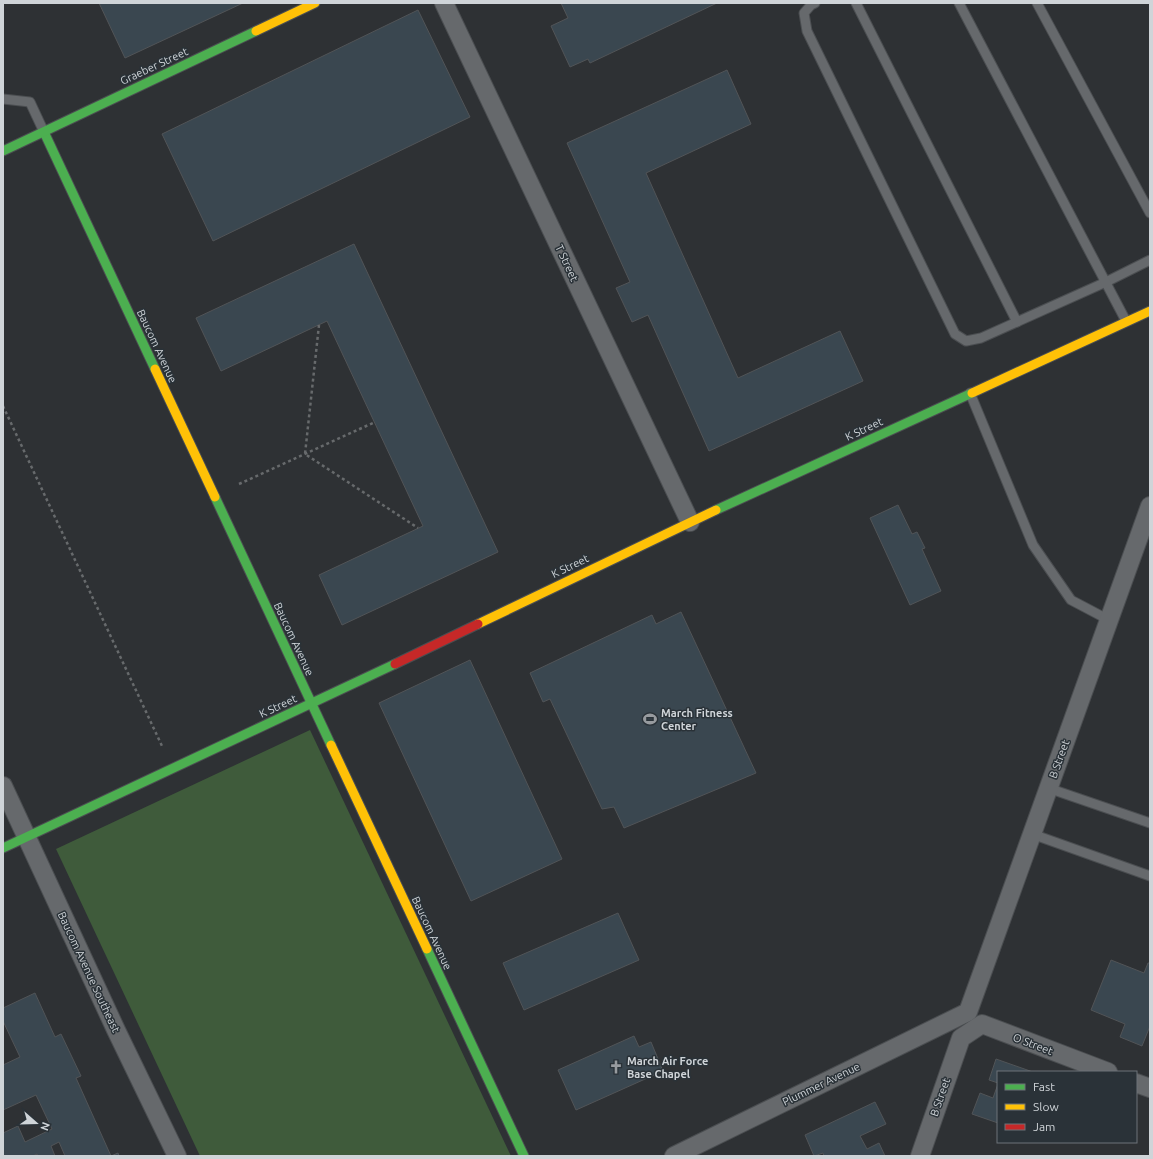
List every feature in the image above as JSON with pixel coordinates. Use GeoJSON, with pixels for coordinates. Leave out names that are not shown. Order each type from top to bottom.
{"type":"FeatureCollection","features":[{"type":"Feature","properties":{"kind":"street","name":"Graeber Street"},"geometry":{"type":"LineString","coordinates":[[3,151],[315,3]]}},
{"type":"Feature","properties":{"kind":"street","name":"T Street"},"geometry":{"type":"LineString","coordinates":[[444,3],[690,522]]}},
{"type":"Feature","properties":{"kind":"street","name":"Baucom Avenue"},"geometry":{"type":"LineString","coordinates":[[44,132],[524,1156]]}},
{"type":"Feature","properties":{"kind":"street","name":"K Street"},"geometry":{"type":"LineString","coordinates":[[3,848],[311,704],[690,522],[1150,310]]}},
{"type":"Feature","properties":{"kind":"street","name":"B Street"},"geometry":{"type":"LineString","coordinates":[[968,1012],[1150,506]]}},
{"type":"Feature","properties":{"kind":"street","name":"Baucom Avenue Southeast"},"geometry":{"type":"LineString","coordinates":[[3,786],[116,1030],[177,1156]]}},
{"type":"Feature","properties":{"kind":"street","name":"Plummer Avenue"},"geometry":{"type":"LineString","coordinates":[[674,1156],[968,1012]]}},
{"type":"Feature","properties":{"kind":"street","name":"O Street"},"geometry":{"type":"LineString","coordinates":[[961,1038],[982,1024],[1105,1071]]}},
{"type":"Feature","properties":{"kind":"street","name":"B Street"},"geometry":{"type":"LineString","coordinates":[[920,1156],[961,1038]]}},
{"type":"Feature","properties":{"kind":"street"},"geometry":{"type":"LineString","coordinates":[[1137,1083],[1150,1088]]}},
{"type":"Feature","properties":{"kind":"lane"},"geometry":{"type":"LineString","coordinates":[[814,3],[804,13],[807,31],[955,334],[966,341],[981,338],[1106,282],[1150,260]]}},
{"type":"Feature","properties":{"kind":"lane"},"geometry":{"type":"LineString","coordinates":[[856,3],[1017,322]]}},
{"type":"Feature","properties":{"kind":"lane"},"geometry":{"type":"LineString","coordinates":[[959,3],[1126,321]]}},
{"type":"Feature","properties":{"kind":"lane"},"geometry":{"type":"LineString","coordinates":[[1037,3],[1150,213]]}},
{"type":"Feature","properties":{"kind":"lane"},"geometry":{"type":"LineString","coordinates":[[3,99],[30,102],[44,132]]}},
{"type":"Feature","properties":{"kind":"lane"},"geometry":{"type":"LineString","coordinates":[[970,393],[1033,545],[1071,600],[1109,620]]}},
{"type":"Feature","properties":{"kind":"lane"},"geometry":{"type":"LineString","coordinates":[[1048,788],[1150,823]]}},
{"type":"Feature","properties":{"kind":"lane"},"geometry":{"type":"LineString","coordinates":[[1032,834],[1150,876]]}},
{"type":"Feature","properties":{"kind":"path"},"geometry":{"type":"LineString","coordinates":[[305,454],[319,325]]}},
{"type":"Feature","properties":{"kind":"path"},"geometry":{"type":"LineString","coordinates":[[3,406],[162,746]]}},
{"type":"Feature","properties":{"kind":"path"},"geometry":{"type":"LineString","coordinates":[[239,484],[375,422]]}},
{"type":"Feature","properties":{"kind":"path"},"geometry":{"type":"LineString","coordinates":[[305,454],[418,528]]}},
{"type":"Feature","properties":{"kind":"green space"},"geometry":{"type":"Polygon","coordinates":[[[310,730],[511,1156],[200,1156],[56,849],[310,730]]]}},
{"type":"Feature","properties":{"kind":"building"},"geometry":{"type":"Polygon","coordinates":[[[99,3],[243,3],[125,58],[99,3]]]}},
{"type":"Feature","properties":{"kind":"building"},"geometry":{"type":"Polygon","coordinates":[[[561,3],[717,3],[590,63],[588,59],[570,67],[551,26],[568,18],[561,3]]]}},
{"type":"Feature","properties":{"kind":"building"},"geometry":{"type":"Polygon","coordinates":[[[418,10],[470,117],[213,241],[162,134],[418,10]]]}},
{"type":"Feature","properties":{"kind":"building"},"geometry":{"type":"Polygon","coordinates":[[[727,70],[751,124],[646,173],[738,378],[840,331],[863,381],[709,451],[648,315],[632,322],[616,288],[630,282],[567,143],[727,70]]]}},
{"type":"Feature","properties":{"kind":"building"},"geometry":{"type":"Polygon","coordinates":[[[354,244],[498,552],[342,625],[319,575],[423,526],[327,321],[221,371],[196,318],[354,244]]]}},
{"type":"Feature","properties":{"kind":"building"},"geometry":{"type":"Polygon","coordinates":[[[898,505],[912,534],[917,532],[925,548],[922,549],[941,591],[910,605],[870,518],[898,505]]]}},
{"type":"Feature","properties":{"kind":"building"},"geometry":{"type":"Polygon","coordinates":[[[681,612],[756,773],[624,828],[614,807],[602,809],[550,699],[543,702],[530,673],[652,615],[656,624],[681,612]]]}},
{"type":"Feature","properties":{"kind":"building"},"geometry":{"type":"Polygon","coordinates":[[[470,660],[562,859],[471,901],[379,703],[470,660]]]}},
{"type":"Feature","properties":{"kind":"building"},"geometry":{"type":"Polygon","coordinates":[[[618,913],[639,960],[524,1010],[503,963],[618,913]]]}},
{"type":"Feature","properties":{"kind":"building"},"geometry":{"type":"Polygon","coordinates":[[[1111,960],[1144,973],[1148,963],[1150,963],[1150,1026],[1142,1046],[1120,1037],[1125,1024],[1091,1010],[1111,960]]]}},
{"type":"Feature","properties":{"kind":"building"},"geometry":{"type":"Polygon","coordinates":[[[35,993],[55,1037],[61,1034],[81,1076],[76,1078],[111,1156],[65,1156],[59,1142],[51,1146],[55,1156],[38,1156],[37,1154],[33,1156],[3,1156],[3,1133],[18,1126],[25,1142],[52,1129],[36,1095],[3,1110],[3,1065],[20,1057],[3,1021],[3,1008],[35,993]]]}},
{"type":"Feature","properties":{"kind":"building"},"geometry":{"type":"Polygon","coordinates":[[[634,1036],[639,1047],[651,1042],[663,1071],[576,1110],[558,1070],[634,1036]]]}},
{"type":"Feature","properties":{"kind":"building"},"geometry":{"type":"Polygon","coordinates":[[[996,1059],[1030,1071],[997,1071],[997,1083],[989,1080],[996,1059]]]}},
{"type":"Feature","properties":{"kind":"building"},"geometry":{"type":"Polygon","coordinates":[[[997,1087],[997,1123],[972,1114],[980,1093],[993,1098],[997,1087]]]}},
{"type":"Feature","properties":{"kind":"building"},"geometry":{"type":"Polygon","coordinates":[[[875,1102],[886,1124],[860,1136],[867,1149],[879,1143],[885,1156],[824,1156],[823,1153],[814,1156],[805,1135],[875,1102]]]}},
{"type":"Feature","properties":{"kind":"building"},"geometry":{"type":"Polygon","coordinates":[[[118,1153],[119,1156],[111,1156],[118,1153]]]}},
{"type":"Feature","properties":{"kind":"traffic: fast"},"geometry":{"type":"LineString","coordinates":[[3,151],[256,31]]}},
{"type":"Feature","properties":{"kind":"traffic: fast"},"geometry":{"type":"LineString","coordinates":[[44,132],[155,369]]}},
{"type":"Feature","properties":{"kind":"traffic: fast"},"geometry":{"type":"LineString","coordinates":[[716,510],[972,393]]}},
{"type":"Feature","properties":{"kind":"traffic: fast"},"geometry":{"type":"LineString","coordinates":[[215,497],[331,745]]}},
{"type":"Feature","properties":{"kind":"traffic: fast"},"geometry":{"type":"LineString","coordinates":[[3,848],[395,664]]}},
{"type":"Feature","properties":{"kind":"traffic: fast"},"geometry":{"type":"LineString","coordinates":[[427,949],[524,1156]]}},
{"type":"Feature","properties":{"kind":"traffic: slow"},"geometry":{"type":"LineString","coordinates":[[256,31],[315,3]]}},
{"type":"Feature","properties":{"kind":"traffic: slow"},"geometry":{"type":"LineString","coordinates":[[972,393],[1150,311]]}},
{"type":"Feature","properties":{"kind":"traffic: slow"},"geometry":{"type":"LineString","coordinates":[[155,369],[215,497]]}},
{"type":"Feature","properties":{"kind":"traffic: slow"},"geometry":{"type":"LineString","coordinates":[[478,624],[716,510]]}},
{"type":"Feature","properties":{"kind":"traffic: slow"},"geometry":{"type":"LineString","coordinates":[[331,745],[427,949]]}},
{"type":"Feature","properties":{"kind":"traffic: jam"},"geometry":{"type":"LineString","coordinates":[[395,664],[478,624]]}},
{"type":"Feature","properties":{"kind":"place","name":"March Fitness Center"},"geometry":{"type":"Point","coordinates":[650,719]}},
{"type":"Feature","properties":{"kind":"place","name":"March Air Force Base Chapel"},"geometry":{"type":"Point","coordinates":[616,1067]}}]}
